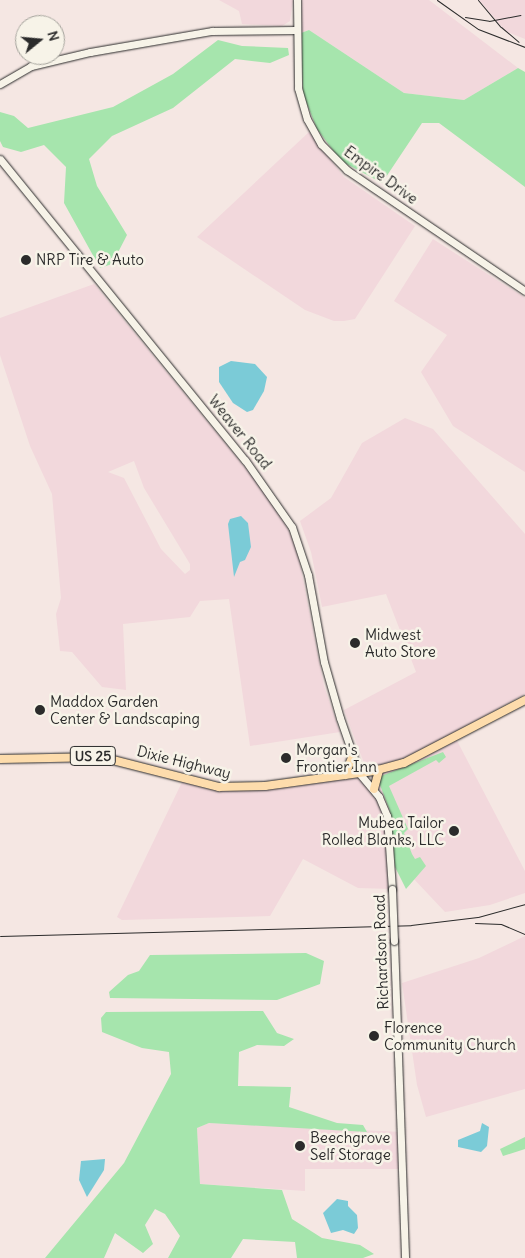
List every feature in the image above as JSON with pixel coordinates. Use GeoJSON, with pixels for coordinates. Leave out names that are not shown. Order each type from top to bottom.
{"type":"FeatureCollection","features":[{"type":"Feature","properties":{"kind":"main road","name":"Dixie Highway"},"geometry":{"type":"LineString","coordinates":[[0,759],[101,756],[233,789],[378,770],[411,760],[525,700]]}},
{"type":"Feature","properties":{"kind":"main road"},"geometry":{"type":"LineString","coordinates":[[345,775],[353,755]]}},
{"type":"Feature","properties":{"kind":"main road"},"geometry":{"type":"LineString","coordinates":[[374,789],[378,770]]}},
{"type":"Feature","properties":{"kind":"street","name":"Empire Drive"},"geometry":{"type":"LineString","coordinates":[[297,0],[295,30],[300,99],[311,127],[328,152],[347,170],[525,291]]}},
{"type":"Feature","properties":{"kind":"street"},"geometry":{"type":"LineString","coordinates":[[0,84],[31,66],[90,52],[206,32],[295,30]]}},
{"type":"Feature","properties":{"kind":"street","name":"Weaver Road"},"geometry":{"type":"LineString","coordinates":[[0,158],[283,511],[304,559],[324,662],[359,773]]}},
{"type":"Feature","properties":{"kind":"street","name":"Richardson Road"},"geometry":{"type":"LineString","coordinates":[[359,773],[374,789],[387,816],[392,889],[404,1258]]}},
{"type":"Feature","properties":{"kind":"shaded area"},"geometry":{"type":"Polygon","coordinates":[[[219,0],[293,0],[290,21],[282,26],[242,24],[239,11],[219,0]]]}},
{"type":"Feature","properties":{"kind":"shaded area"},"geometry":{"type":"Polygon","coordinates":[[[302,0],[429,0],[518,68],[464,100],[404,93],[309,30],[301,33],[302,0]]]}},
{"type":"Feature","properties":{"kind":"shaded area"},"geometry":{"type":"Polygon","coordinates":[[[479,0],[525,0],[525,39],[505,31],[479,0]]]}},
{"type":"Feature","properties":{"kind":"shaded area"},"geometry":{"type":"Polygon","coordinates":[[[309,132],[344,177],[415,226],[355,319],[334,321],[305,310],[197,237],[309,132]]]}},
{"type":"Feature","properties":{"kind":"shaded area"},"geometry":{"type":"Polygon","coordinates":[[[433,239],[525,298],[525,472],[453,426],[421,372],[447,335],[394,301],[433,239]]]}},
{"type":"Feature","properties":{"kind":"shaded area"},"geometry":{"type":"Polygon","coordinates":[[[94,284],[257,482],[288,529],[297,549],[324,686],[340,732],[250,746],[229,599],[200,601],[190,617],[123,624],[126,690],[102,687],[72,652],[60,651],[56,614],[61,598],[52,494],[30,446],[0,355],[0,318],[94,284]],[[134,461],[108,472],[124,478],[161,549],[185,574],[190,570],[190,564],[144,488],[134,461]]]}},
{"type":"Feature","properties":{"kind":"shaded area"},"geometry":{"type":"Polygon","coordinates":[[[405,418],[433,429],[525,534],[525,694],[453,733],[525,871],[525,893],[490,905],[445,912],[395,859],[391,810],[364,763],[344,710],[416,672],[386,594],[322,607],[311,552],[300,521],[331,498],[362,443],[405,418]]]}},
{"type":"Feature","properties":{"kind":"shaded area"},"geometry":{"type":"Polygon","coordinates":[[[359,773],[383,805],[392,889],[358,888],[303,859],[270,916],[122,920],[117,917],[184,778],[219,787],[359,773]]]}},
{"type":"Feature","properties":{"kind":"shaded area"},"geometry":{"type":"Polygon","coordinates":[[[525,936],[525,1089],[426,1117],[417,1085],[402,983],[479,958],[525,936]]]}},
{"type":"Feature","properties":{"kind":"shaded area","name":"Beechgrove Self Storage"},"geometry":{"type":"Polygon","coordinates":[[[209,1123],[401,1132],[402,1169],[305,1169],[305,1191],[200,1184],[197,1128],[209,1123]]]}},
{"type":"Feature","properties":{"kind":"green space"},"geometry":{"type":"Polygon","coordinates":[[[309,30],[404,93],[464,100],[518,68],[525,72],[525,187],[439,123],[422,123],[382,183],[341,161],[317,129],[303,94],[301,33],[309,30]]]}},
{"type":"Feature","properties":{"kind":"green space"},"geometry":{"type":"Polygon","coordinates":[[[218,40],[242,46],[288,48],[289,55],[270,63],[235,59],[173,108],[112,136],[89,159],[97,186],[127,235],[112,264],[100,268],[64,203],[66,167],[44,145],[21,152],[3,147],[0,141],[0,112],[14,116],[28,128],[113,107],[173,74],[218,40]]]}},
{"type":"Feature","properties":{"kind":"green space"},"geometry":{"type":"Polygon","coordinates":[[[443,752],[446,757],[439,763],[436,760],[389,786],[408,829],[404,833],[412,854],[415,859],[420,857],[426,866],[406,889],[395,867],[390,811],[378,780],[381,776],[443,752]]]}},
{"type":"Feature","properties":{"kind":"green space"},"geometry":{"type":"Polygon","coordinates":[[[306,953],[324,961],[320,984],[277,1000],[110,998],[109,992],[128,975],[139,971],[150,955],[306,953]]]}},
{"type":"Feature","properties":{"kind":"green space"},"geometry":{"type":"Polygon","coordinates":[[[263,1011],[277,1033],[294,1039],[284,1046],[257,1045],[239,1052],[238,1086],[291,1087],[289,1107],[337,1123],[363,1125],[367,1132],[209,1123],[197,1128],[200,1184],[282,1190],[292,1219],[322,1238],[360,1245],[374,1254],[363,1258],[297,1258],[295,1242],[243,1239],[231,1258],[168,1258],[180,1236],[165,1214],[155,1209],[145,1225],[153,1244],[143,1253],[115,1233],[104,1258],[45,1258],[124,1163],[171,1074],[169,1052],[142,1048],[102,1032],[101,1018],[106,1012],[263,1011]]]}},
{"type":"Feature","properties":{"kind":"green space"},"geometry":{"type":"Polygon","coordinates":[[[525,1137],[525,1149],[503,1156],[500,1149],[525,1137]]]}},
{"type":"Feature","properties":{"kind":"water"},"geometry":{"type":"Polygon","coordinates":[[[231,361],[255,364],[267,377],[264,391],[253,410],[247,412],[233,403],[219,382],[219,367],[231,361]]]}},
{"type":"Feature","properties":{"kind":"water"},"geometry":{"type":"Polygon","coordinates":[[[241,516],[248,523],[251,547],[245,560],[240,562],[234,577],[228,524],[230,519],[241,516]]]}},
{"type":"Feature","properties":{"kind":"water"},"geometry":{"type":"Polygon","coordinates":[[[482,1123],[489,1127],[487,1146],[481,1152],[458,1147],[458,1140],[480,1131],[482,1123]]]}},
{"type":"Feature","properties":{"kind":"water"},"geometry":{"type":"Polygon","coordinates":[[[105,1159],[104,1170],[87,1197],[79,1180],[81,1161],[105,1159]]]}},
{"type":"Feature","properties":{"kind":"water"},"geometry":{"type":"Polygon","coordinates":[[[337,1199],[348,1201],[348,1206],[357,1215],[358,1228],[354,1234],[343,1230],[331,1233],[323,1213],[337,1199]]]}},
{"type":"Feature","properties":{"kind":"railway"},"geometry":{"type":"LineString","coordinates":[[437,0],[478,29],[525,47]]}},
{"type":"Feature","properties":{"kind":"railway"},"geometry":{"type":"LineString","coordinates":[[478,0],[501,27],[519,42]]}},
{"type":"Feature","properties":{"kind":"railway"},"geometry":{"type":"LineString","coordinates":[[465,17],[489,21],[520,15]]}},
{"type":"Feature","properties":{"kind":"railway"},"geometry":{"type":"LineString","coordinates":[[0,936],[411,925],[478,917],[525,904]]}},
{"type":"Feature","properties":{"kind":"railway"},"geometry":{"type":"LineString","coordinates":[[475,923],[501,924],[525,934]]}},
{"type":"Feature","properties":{"kind":"place","name":"NRP Tire & Auto"},"geometry":{"type":"Point","coordinates":[26,260]}},
{"type":"Feature","properties":{"kind":"place","name":"Midwest Auto Store"},"geometry":{"type":"Point","coordinates":[355,643]}},
{"type":"Feature","properties":{"kind":"place","name":"Maddox Garden Center & Landscaping"},"geometry":{"type":"Point","coordinates":[40,710]}},
{"type":"Feature","properties":{"kind":"place","name":"Morgan's Frontier Inn"},"geometry":{"type":"Point","coordinates":[286,758]}},
{"type":"Feature","properties":{"kind":"place","name":"Mubea Tailor Rolled Blanks, LLC"},"geometry":{"type":"Point","coordinates":[454,831]}},
{"type":"Feature","properties":{"kind":"place","name":"Florence Community Church"},"geometry":{"type":"Point","coordinates":[374,1036]}},
{"type":"Feature","properties":{"kind":"place","name":"Beechgrove Self Storage"},"geometry":{"type":"Point","coordinates":[300,1146]}}]}
